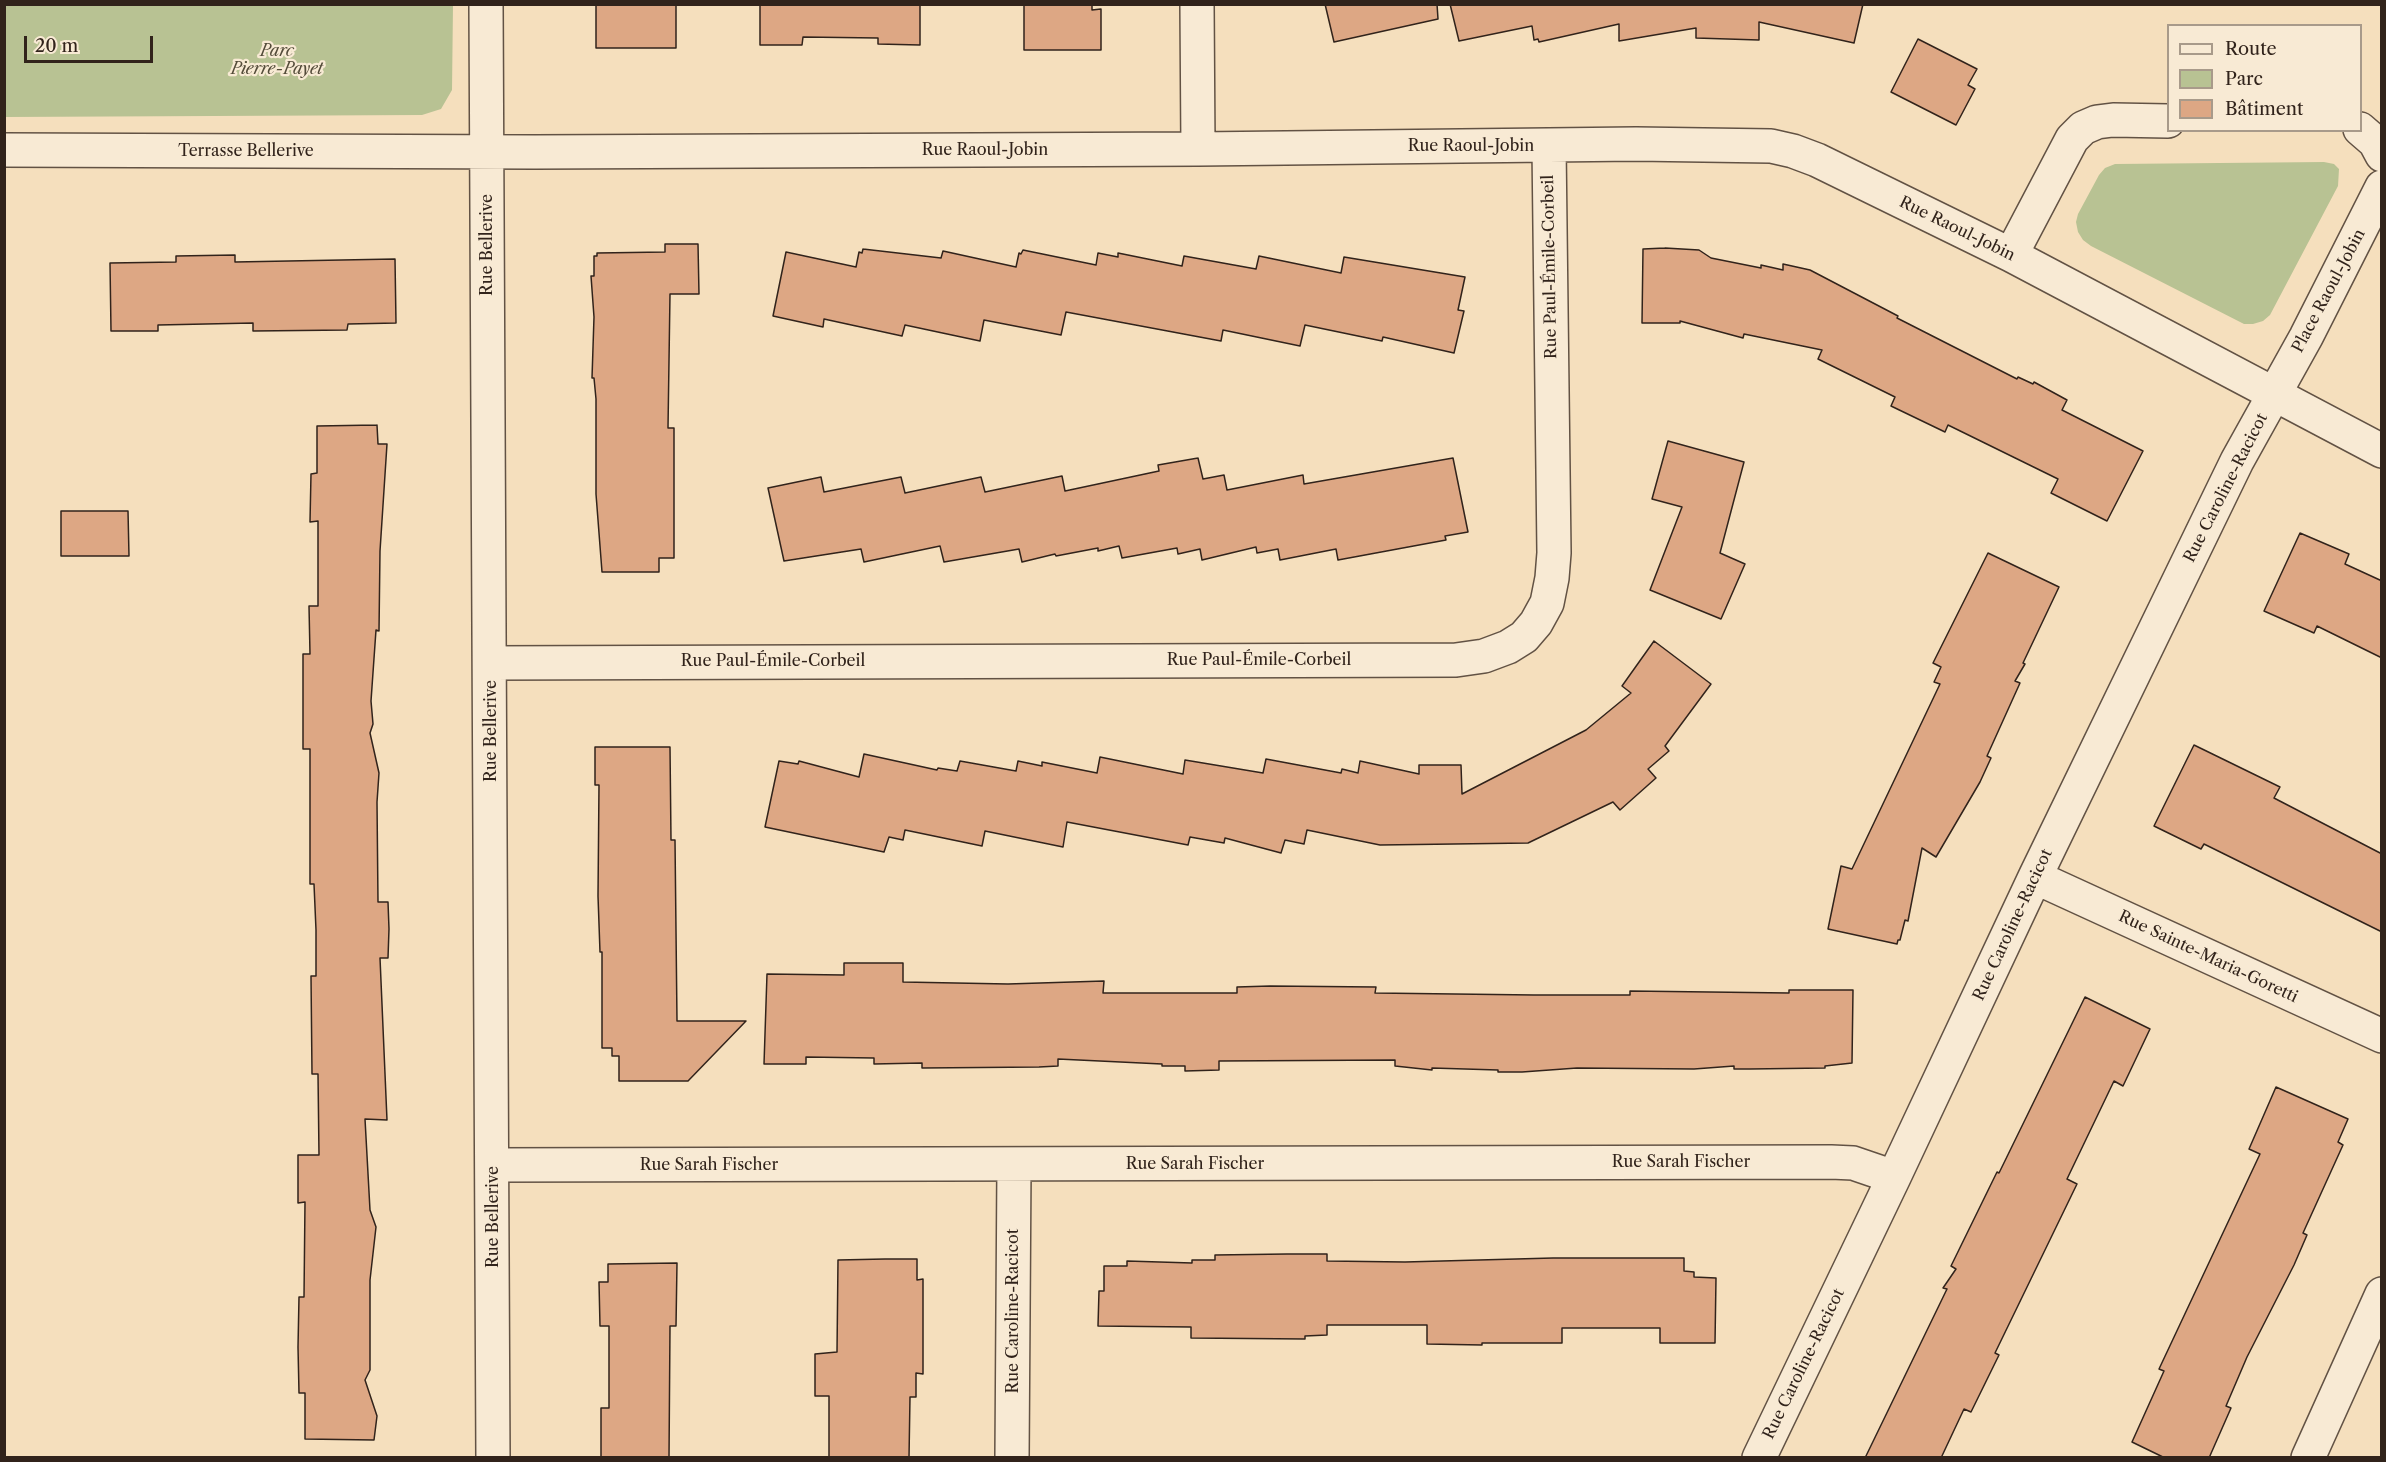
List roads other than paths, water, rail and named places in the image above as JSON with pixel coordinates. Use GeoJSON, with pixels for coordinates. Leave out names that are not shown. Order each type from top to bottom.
{"type":"FeatureCollection","features":[{"type":"Feature","properties":{"kind":"street","name":"Rue Bellerive"},"geometry":{"type":"LineString","coordinates":[[486,4],[493,1458]]}},
{"type":"Feature","properties":{"kind":"street"},"geometry":{"type":"LineString","coordinates":[[1197,4],[1198,149]]}},
{"type":"Feature","properties":{"kind":"street"},"geometry":{"type":"LineString","coordinates":[[2011,255],[2072,139],[2083,128],[2097,122],[2113,120],[2167,121]]}},
{"type":"Feature","properties":{"kind":"street"},"geometry":{"type":"LineString","coordinates":[[2362,130],[2375,142],[2382,156]]}},
{"type":"Feature","properties":{"kind":"street","name":"Rue Raoul-Jobin"},"geometry":{"type":"LineString","coordinates":[[487,152],[1198,149],[1636,144],[1745,145],[1793,151],[2011,255],[2382,452]]}},
{"type":"Feature","properties":{"kind":"street","name":"Rue Paul-Émile-Corbeil"},"geometry":{"type":"LineString","coordinates":[[490,663],[1456,660],[1484,656],[1508,647],[1524,637],[1536,624],[1547,603],[1552,578],[1554,553],[1549,146]]}},
{"type":"Feature","properties":{"kind":"street","name":"Terrasse Bellerive"},"geometry":{"type":"LineString","coordinates":[[4,150],[487,152]]}},
{"type":"Feature","properties":{"kind":"street","name":"Place Raoul-Jobin"},"geometry":{"type":"LineString","coordinates":[[2273,395],[2306,337],[2382,187]]}},
{"type":"Feature","properties":{"kind":"street","name":"Rue Caroline-Racicot"},"geometry":{"type":"LineString","coordinates":[[1758,1458],[1894,1178],[2035,877],[2237,461],[2273,395]]}},
{"type":"Feature","properties":{"kind":"street","name":"Rue Sainte-Maria-Goretti"},"geometry":{"type":"LineString","coordinates":[[2035,877],[2382,1036]]}},
{"type":"Feature","properties":{"kind":"street","name":"Rue Sarah Fischer"},"geometry":{"type":"LineString","coordinates":[[493,1165],[1854,1162],[1894,1178]]}},
{"type":"Feature","properties":{"kind":"street","name":"Rue Caroline-Racicot"},"geometry":{"type":"LineString","coordinates":[[1012,1458],[1014,1165]]}},
{"type":"Feature","properties":{"kind":"street"},"geometry":{"type":"LineString","coordinates":[[2308,1458],[2382,1293]]}},
{"type":"Feature","properties":{"kind":"park label","name":"Parc Pierre-Payet"},"geometry":{"type":"Point","coordinates":[277,60]}}]}
